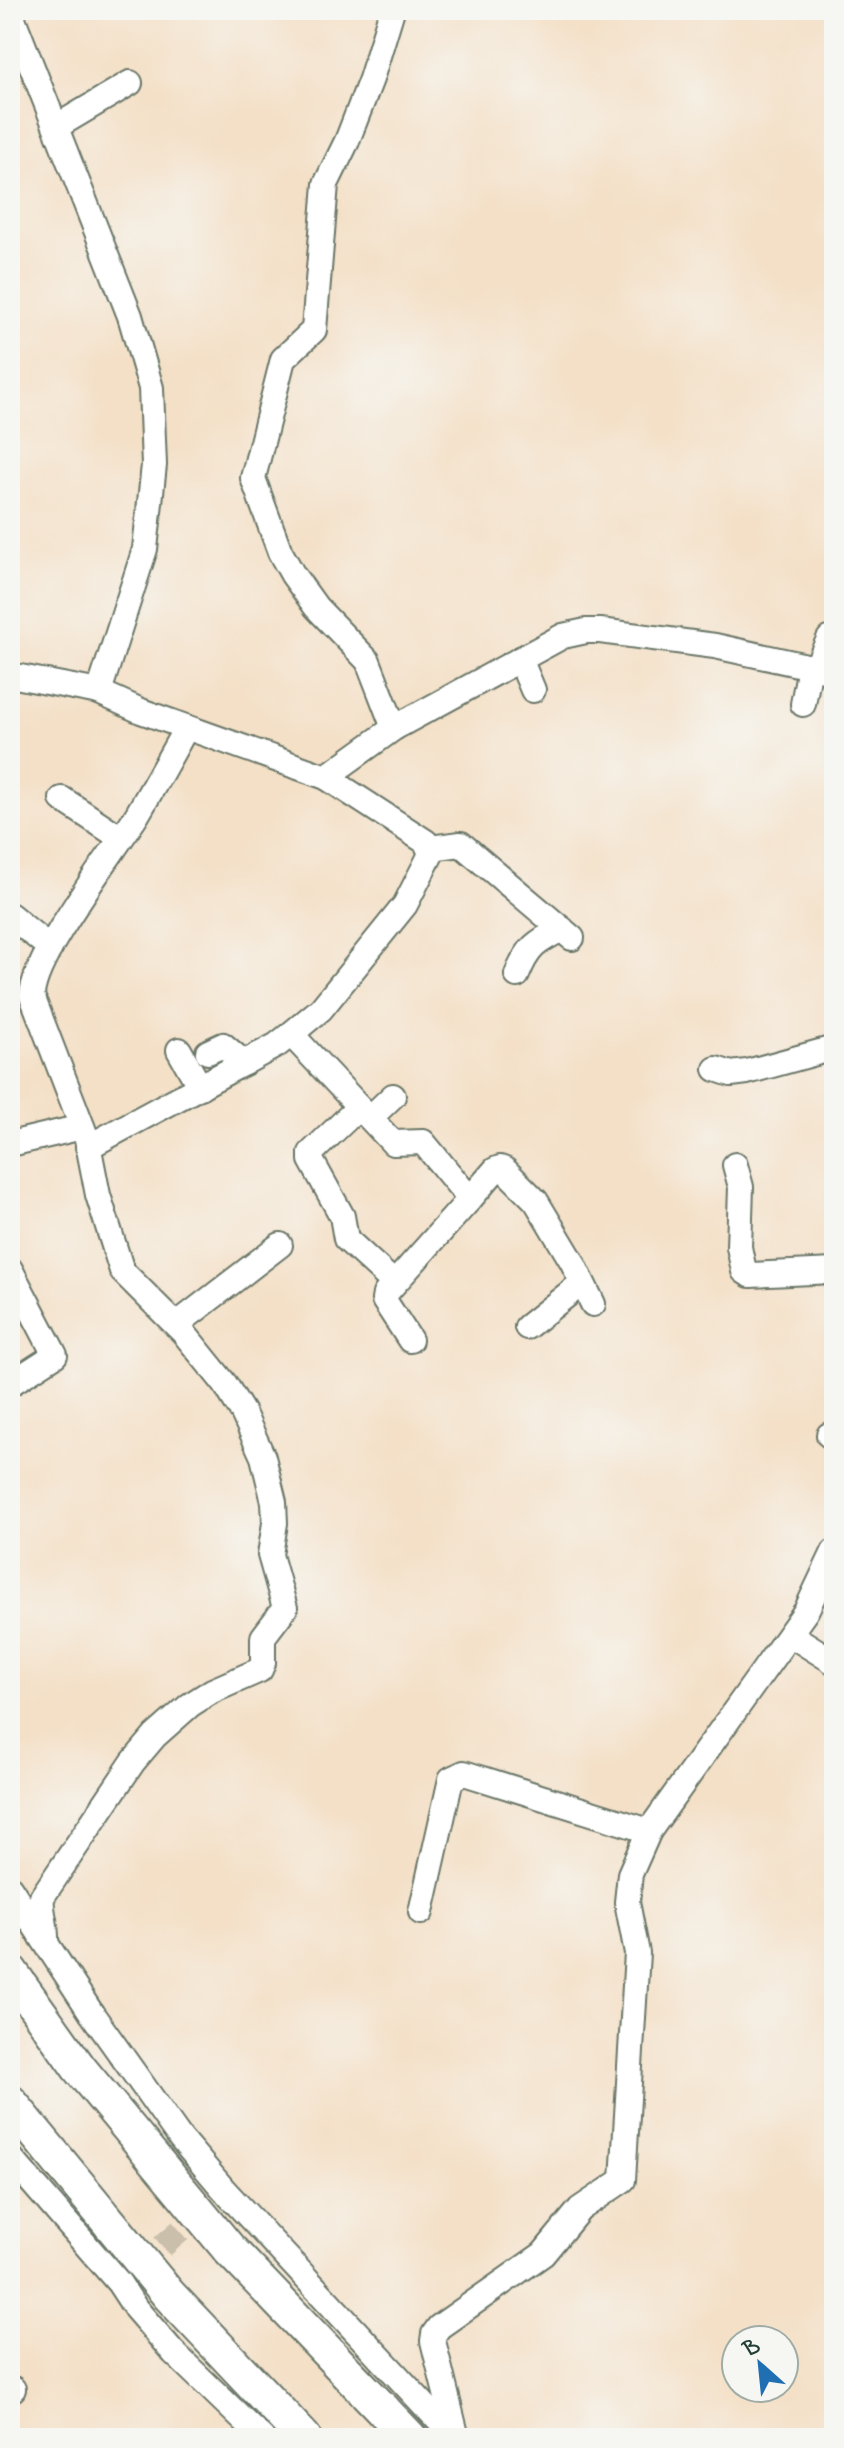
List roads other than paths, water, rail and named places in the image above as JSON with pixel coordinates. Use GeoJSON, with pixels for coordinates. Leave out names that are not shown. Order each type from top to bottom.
{"type":"FeatureCollection","features":[{"type":"Feature","properties":{"kind":"highway"},"geometry":{"type":"LineString","coordinates":[[10,1971],[79,2068],[229,2249],[410,2438]]}},
{"type":"Feature","properties":{"kind":"highway"},"geometry":{"type":"LineString","coordinates":[[10,2102],[169,2295],[304,2438]]}},
{"type":"Feature","properties":{"kind":"street"},"geometry":{"type":"LineString","coordinates":[[392,10],[371,79],[326,184],[314,330],[283,359],[253,478],[280,552],[316,607],[368,661],[394,728]]}},
{"type":"Feature","properties":{"kind":"street"},"geometry":{"type":"LineString","coordinates":[[10,11],[130,316],[151,388],[154,465],[145,549],[99,692]]}},
{"type":"Feature","properties":{"kind":"street"},"geometry":{"type":"LineString","coordinates":[[56,127],[130,83]]}},
{"type":"Feature","properties":{"kind":"street"},"geometry":{"type":"LineString","coordinates":[[326,777],[394,728],[563,636],[586,631],[715,646],[820,669]]}},
{"type":"Feature","properties":{"kind":"street"},"geometry":{"type":"LineString","coordinates":[[803,704],[820,669],[829,639]]}},
{"type":"Feature","properties":{"kind":"street"},"geometry":{"type":"LineString","coordinates":[[520,659],[533,690]]}},
{"type":"Feature","properties":{"kind":"street"},"geometry":{"type":"LineString","coordinates":[[10,675],[99,692],[186,728],[326,777],[426,842],[431,854],[405,905],[321,1009],[291,1034],[200,1087],[85,1137],[10,1144]]}},
{"type":"Feature","properties":{"kind":"street"},"geometry":{"type":"LineString","coordinates":[[46,1942],[47,1929],[40,1902],[42,1897],[133,1762],[155,1736],[190,1705],[212,1691],[260,1670],[263,1637],[285,1608],[270,1555],[275,1523],[274,1502],[263,1457],[243,1413],[225,1384],[176,1325],[122,1271],[98,1195],[85,1137],[32,996],[32,982],[50,948],[121,838],[186,728]]}},
{"type":"Feature","properties":{"kind":"street"},"geometry":{"type":"LineString","coordinates":[[62,799],[121,838]]}},
{"type":"Feature","properties":{"kind":"street"},"geometry":{"type":"LineString","coordinates":[[430,848],[461,844],[567,934],[540,941],[525,954],[517,975]]}},
{"type":"Feature","properties":{"kind":"street"},"geometry":{"type":"LineString","coordinates":[[10,915],[50,948]]}},
{"type":"Feature","properties":{"kind":"street"},"geometry":{"type":"LineString","coordinates":[[291,1034],[393,1143],[423,1142],[470,1199]]}},
{"type":"Feature","properties":{"kind":"street"},"geometry":{"type":"LineString","coordinates":[[208,1052],[223,1045],[244,1063]]}},
{"type":"Feature","properties":{"kind":"street"},"geometry":{"type":"LineString","coordinates":[[716,1069],[731,1074],[747,1072],[834,1048]]}},
{"type":"Feature","properties":{"kind":"street"},"geometry":{"type":"LineString","coordinates":[[179,1050],[200,1087]]}},
{"type":"Feature","properties":{"kind":"street"},"geometry":{"type":"LineString","coordinates":[[393,1096],[311,1153],[311,1160],[342,1216],[346,1239],[394,1283]]}},
{"type":"Feature","properties":{"kind":"street"},"geometry":{"type":"LineString","coordinates":[[735,1165],[741,1187],[739,1247],[744,1271],[750,1275],[834,1271]]}},
{"type":"Feature","properties":{"kind":"street"},"geometry":{"type":"LineString","coordinates":[[410,1340],[384,1300],[385,1294],[500,1168],[536,1201],[588,1293],[527,1327]]}},
{"type":"Feature","properties":{"kind":"street"},"geometry":{"type":"LineString","coordinates":[[176,1325],[280,1245]]}},
{"type":"Feature","properties":{"kind":"street"},"geometry":{"type":"LineString","coordinates":[[10,1269],[55,1355],[10,1384]]}},
{"type":"Feature","properties":{"kind":"street"},"geometry":{"type":"LineString","coordinates":[[456,2438],[433,2341],[434,2334],[439,2327],[543,2254],[580,2209],[623,2180],[637,1953],[627,1888],[630,1874],[649,1831],[791,1635],[834,1552]]}},
{"type":"Feature","properties":{"kind":"street"},"geometry":{"type":"LineString","coordinates":[[791,1635],[834,1662]]}},
{"type":"Feature","properties":{"kind":"street"},"geometry":{"type":"LineString","coordinates":[[421,1912],[451,1779],[456,1775],[472,1775],[649,1831]]}},
{"type":"Feature","properties":{"kind":"street"},"geometry":{"type":"LineString","coordinates":[[10,1888],[217,2198],[456,2438]]}},
{"type":"Feature","properties":{"kind":"street"},"geometry":{"type":"LineString","coordinates":[[10,2157],[127,2277],[136,2309],[174,2353],[262,2438]]}},
{"type":"Feature","properties":{"kind":"tunnel"},"geometry":{"type":"LineString","coordinates":[[135,2270],[209,2206]]}}]}
